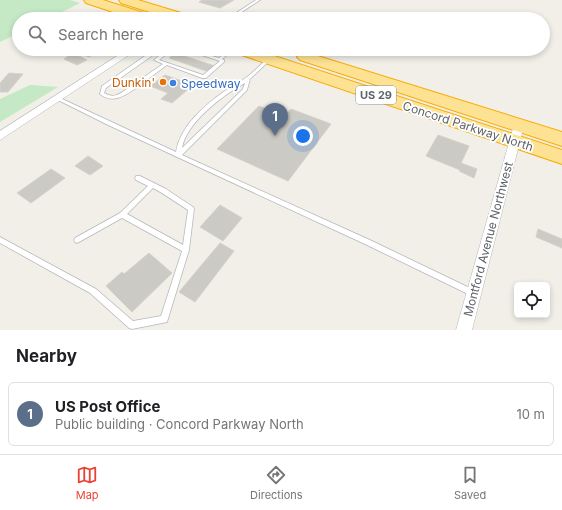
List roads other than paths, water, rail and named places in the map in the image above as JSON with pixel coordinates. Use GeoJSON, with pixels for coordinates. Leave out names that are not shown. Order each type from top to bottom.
{"type":"FeatureCollection","features":[{"type":"Feature","properties":{"kind":"highway"},"geometry":{"type":"LineString","coordinates":[[90,0],[124,5],[142,2],[166,12]]}},
{"type":"Feature","properties":{"kind":"highway"},"geometry":{"type":"LineString","coordinates":[[124,5],[136,12]]}},
{"type":"Feature","properties":{"kind":"highway","name":"Concord Parkway North"},"geometry":{"type":"LineString","coordinates":[[280,56],[516,133],[562,157]]}},
{"type":"Feature","properties":{"kind":"highway","name":"Concord Parkway North"},"geometry":{"type":"LineString","coordinates":[[516,133],[562,139]]}},
{"type":"Feature","properties":{"kind":"street"},"geometry":{"type":"LineString","coordinates":[[0,136],[123,56]]}},
{"type":"Feature","properties":{"kind":"street","name":"Montford Avenue Northwest"},"geometry":{"type":"LineString","coordinates":[[464,330],[516,133]]}},
{"type":"Feature","properties":{"kind":"lane"},"geometry":{"type":"LineString","coordinates":[[240,12],[258,0]]}},
{"type":"Feature","properties":{"kind":"lane"},"geometry":{"type":"LineString","coordinates":[[116,12],[124,5]]}},
{"type":"Feature","properties":{"kind":"lane"},"geometry":{"type":"LineString","coordinates":[[134,87],[115,98],[106,98],[102,94],[104,87],[148,56]]}},
{"type":"Feature","properties":{"kind":"lane"},"geometry":{"type":"LineString","coordinates":[[161,56],[156,60],[204,77],[223,61],[208,56]]}},
{"type":"Feature","properties":{"kind":"lane"},"geometry":{"type":"LineString","coordinates":[[194,59],[198,56]]}},
{"type":"Feature","properties":{"kind":"lane"},"geometry":{"type":"LineString","coordinates":[[219,60],[224,56]]}},
{"type":"Feature","properties":{"kind":"lane"},"geometry":{"type":"LineString","coordinates":[[178,155],[178,148],[181,139],[193,122],[233,86],[248,79],[272,56]]}},
{"type":"Feature","properties":{"kind":"lane"},"geometry":{"type":"LineString","coordinates":[[205,63],[212,57]]}},
{"type":"Feature","properties":{"kind":"lane"},"geometry":{"type":"LineString","coordinates":[[173,66],[179,61]]}},
{"type":"Feature","properties":{"kind":"lane"},"geometry":{"type":"LineString","coordinates":[[146,78],[166,64]]}},
{"type":"Feature","properties":{"kind":"lane"},"geometry":{"type":"LineString","coordinates":[[181,69],[187,64]]}},
{"type":"Feature","properties":{"kind":"lane"},"geometry":{"type":"LineString","coordinates":[[192,73],[198,68]]}},
{"type":"Feature","properties":{"kind":"lane"},"geometry":{"type":"LineString","coordinates":[[178,155],[245,89],[248,79]]}},
{"type":"Feature","properties":{"kind":"lane"},"geometry":{"type":"LineString","coordinates":[[58,99],[390,252],[474,293]]}},
{"type":"Feature","properties":{"kind":"lane"},"geometry":{"type":"LineString","coordinates":[[0,240],[93,290],[132,325],[164,319],[186,250],[190,209],[164,191],[138,178]]}},
{"type":"Feature","properties":{"kind":"lane"},"geometry":{"type":"LineString","coordinates":[[77,240],[122,215],[153,185]]}},
{"type":"Feature","properties":{"kind":"lane"},"geometry":{"type":"LineString","coordinates":[[122,215],[186,250]]}},
{"type":"Feature","properties":{"kind":"place","name":"Dunkin'"},"geometry":{"type":"Point","coordinates":[163,82]}},
{"type":"Feature","properties":{"kind":"place","name":"Speedway"},"geometry":{"type":"Point","coordinates":[173,83]}},
{"type":"Feature","properties":{"kind":"place","name":"US Post Office"},"geometry":{"type":"Point","coordinates":[275,136]}}]}
